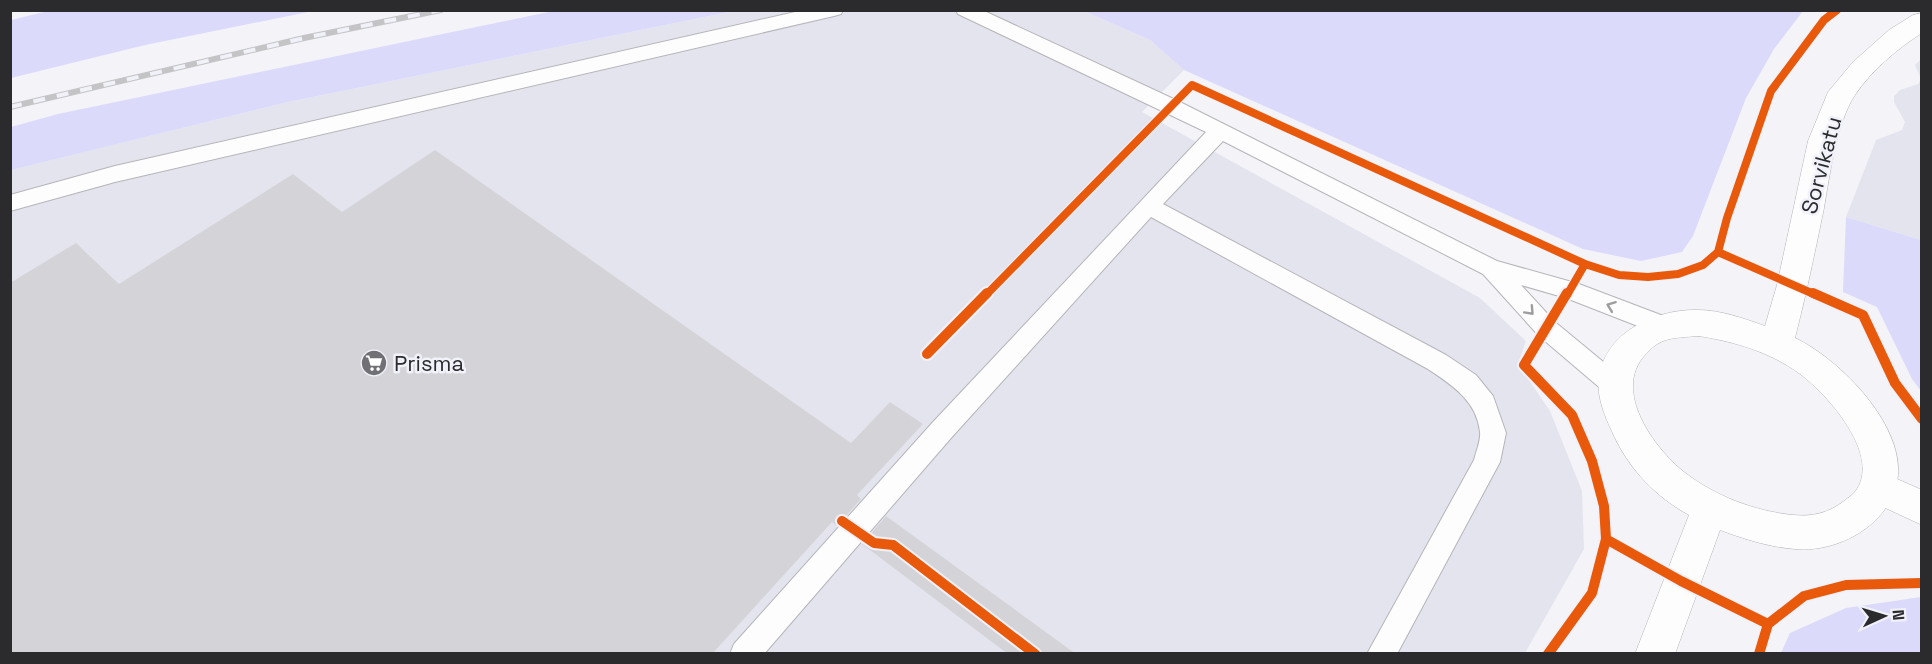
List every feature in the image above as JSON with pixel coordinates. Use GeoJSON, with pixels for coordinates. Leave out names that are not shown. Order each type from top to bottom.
{"type":"FeatureCollection","features":[{"type":"Feature","properties":{"kind":"street","name":"Sorvikatu"},"geometry":{"type":"LineString","coordinates":[[1777,343],[1793,285],[1822,141],[1842,92],[1863,68],[1898,36],[1922,21]]}},
{"type":"Feature","properties":{"kind":"street"},"geometry":{"type":"LineString","coordinates":[[1700,323],[1738,329],[1777,343],[1813,365],[1844,393],[1868,424],[1879,456],[1879,487],[1863,512],[1836,528],[1797,533],[1754,526],[1710,508],[1671,482],[1640,451],[1622,418],[1615,387],[1622,359],[1639,339],[1666,327],[1700,323]]}},
{"type":"Feature","properties":{"kind":"street"},"geometry":{"type":"LineString","coordinates":[[1879,487],[1922,508]]}},
{"type":"Feature","properties":{"kind":"street"},"geometry":{"type":"LineString","coordinates":[[1655,654],[1710,508]]}},
{"type":"Feature","properties":{"kind":"lane"},"geometry":{"type":"LineString","coordinates":[[10,203],[115,174],[834,10]]}},
{"type":"Feature","properties":{"kind":"lane"},"geometry":{"type":"LineString","coordinates":[[965,10],[1220,131],[1491,268],[1571,290],[1666,327]]}},
{"type":"Feature","properties":{"kind":"lane"},"geometry":{"type":"LineString","coordinates":[[744,654],[942,430],[1220,131]]}},
{"type":"Feature","properties":{"kind":"lane"},"geometry":{"type":"LineString","coordinates":[[1149,206],[1437,362],[1467,382],[1484,404],[1493,433],[1486,462],[1381,654]]}},
{"type":"Feature","properties":{"kind":"lane"},"geometry":{"type":"LineString","coordinates":[[1491,268],[1547,328],[1615,387]]}},
{"type":"Feature","properties":{"kind":"shaded area"},"geometry":{"type":"Polygon","coordinates":[[[52,10],[313,11],[145,45],[11,78],[11,20],[52,10]]]}},
{"type":"Feature","properties":{"kind":"shaded area"},"geometry":{"type":"Polygon","coordinates":[[[558,10],[734,11],[288,102],[11,170],[11,127],[58,114],[558,10]]]}},
{"type":"Feature","properties":{"kind":"shaded area"},"geometry":{"type":"Polygon","coordinates":[[[734,11],[1084,11],[1150,40],[1184,70],[1142,112],[1480,298],[1526,341],[1518,364],[1550,411],[1582,491],[1584,549],[1525,653],[11,653],[10,170],[288,102],[734,11]]]}},
{"type":"Feature","properties":{"kind":"shaded area"},"geometry":{"type":"Polygon","coordinates":[[[1084,11],[1803,11],[1774,49],[1746,98],[1693,236],[1682,252],[1641,261],[1583,249],[1184,70],[1150,40],[1084,11]]]}},
{"type":"Feature","properties":{"kind":"shaded area"},"geometry":{"type":"Polygon","coordinates":[[[1921,59],[1921,79],[1915,65],[1921,59]]]}},
{"type":"Feature","properties":{"kind":"shaded area"},"geometry":{"type":"Polygon","coordinates":[[[1921,79],[1921,240],[1846,217],[1876,140],[1902,130],[1905,122],[1894,102],[1894,96],[1900,90],[1918,84],[1921,79]]]}},
{"type":"Feature","properties":{"kind":"shaded area"},"geometry":{"type":"Polygon","coordinates":[[[1846,217],[1921,240],[1921,391],[1912,379],[1877,307],[1843,292],[1846,217]]]}},
{"type":"Feature","properties":{"kind":"shaded area"},"geometry":{"type":"Polygon","coordinates":[[[1921,597],[1921,653],[1781,653],[1790,633],[1846,608],[1921,597]]]}},
{"type":"Feature","properties":{"kind":"building","name":"Prisma"},"geometry":{"type":"Polygon","coordinates":[[[435,150],[851,443],[890,402],[923,424],[857,495],[861,499],[837,526],[832,522],[712,654],[10,654],[10,283],[76,243],[119,284],[293,174],[342,212],[435,150]]]}},
{"type":"Feature","properties":{"kind":"building"},"geometry":{"type":"Polygon","coordinates":[[[886,516],[1076,654],[1008,654],[862,544],[886,516]]]}},
{"type":"Feature","properties":{"kind":"railway"},"geometry":{"type":"LineString","coordinates":[[10,107],[304,38],[441,10]]}},
{"type":"Feature","properties":{"kind":"cycle path"},"geometry":{"type":"LineString","coordinates":[[1548,654],[1592,593],[1606,539],[1604,506],[1592,461],[1572,415],[1524,365],[1585,264],[1619,275],[1648,277],[1678,274],[1703,265],[1718,252],[1727,218],[1771,91],[1824,20],[1837,10]]}},
{"type":"Feature","properties":{"kind":"cycle path"},"geometry":{"type":"LineString","coordinates":[[927,354],[1192,85],[1585,264]]}},
{"type":"Feature","properties":{"kind":"cycle path"},"geometry":{"type":"LineString","coordinates":[[1718,252],[1863,315],[1895,383],[1922,419]]}},
{"type":"Feature","properties":{"kind":"cycle path"},"geometry":{"type":"LineString","coordinates":[[842,521],[874,543],[893,545],[1035,654]]}},
{"type":"Feature","properties":{"kind":"cycle path"},"geometry":{"type":"LineString","coordinates":[[1606,539],[1681,581],[1768,624]]}},
{"type":"Feature","properties":{"kind":"cycle path"},"geometry":{"type":"LineString","coordinates":[[1759,654],[1768,624],[1804,596],[1846,585],[1922,583]]}},
{"type":"Feature","properties":{"kind":"place","name":"Prisma"},"geometry":{"type":"Point","coordinates":[374,363]}}]}
